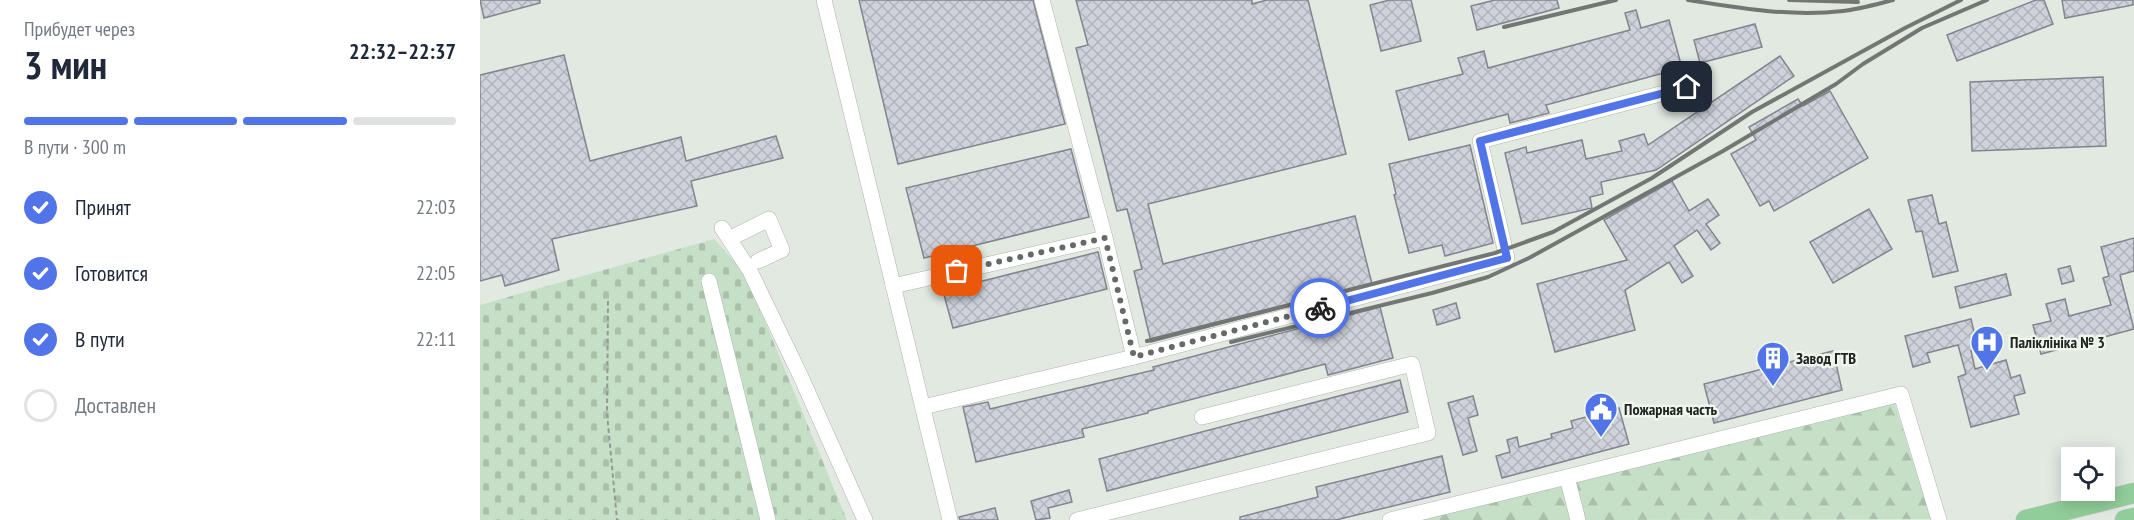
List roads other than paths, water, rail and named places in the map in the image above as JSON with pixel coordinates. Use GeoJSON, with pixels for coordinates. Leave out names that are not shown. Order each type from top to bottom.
{"type":"FeatureCollection","features":[{"type":"Feature","properties":{"kind":"main road"},"geometry":{"type":"LineString","coordinates":[[2026,520],[2134,493]]}},
{"type":"Feature","properties":{"kind":"main road"},"geometry":{"type":"LineString","coordinates":[[2125,520],[2134,518]]}},
{"type":"Feature","properties":{"kind":"lane"},"geometry":{"type":"LineString","coordinates":[[824,0],[950,520]]}},
{"type":"Feature","properties":{"kind":"lane"},"geometry":{"type":"LineString","coordinates":[[1042,0],[1134,357]]}},
{"type":"Feature","properties":{"kind":"lane"},"geometry":{"type":"LineString","coordinates":[[923,407],[1134,357],[1507,258],[1480,141],[1687,87]]}},
{"type":"Feature","properties":{"kind":"lane"},"geometry":{"type":"LineString","coordinates":[[758,261],[782,250],[769,219],[726,233],[755,281],[866,520]]}},
{"type":"Feature","properties":{"kind":"lane"},"geometry":{"type":"LineString","coordinates":[[893,286],[1105,238]]}},
{"type":"Feature","properties":{"kind":"lane"},"geometry":{"type":"LineString","coordinates":[[709,280],[768,520]]}},
{"type":"Feature","properties":{"kind":"lane"},"geometry":{"type":"LineString","coordinates":[[1077,520],[1428,433],[1412,364],[1202,417]]}},
{"type":"Feature","properties":{"kind":"lane"},"geometry":{"type":"LineString","coordinates":[[1389,520],[1901,394],[1940,520]]}},
{"type":"Feature","properties":{"kind":"lane"},"geometry":{"type":"LineString","coordinates":[[1567,477],[1578,520]]}},
{"type":"Feature","properties":{"kind":"railway"},"geometry":{"type":"LineString","coordinates":[[1504,27],[1616,0]]}},
{"type":"Feature","properties":{"kind":"railway"},"geometry":{"type":"LineString","coordinates":[[1688,0],[1765,11],[1804,13],[1849,10],[1893,0]]}},
{"type":"Feature","properties":{"kind":"railway"},"geometry":{"type":"LineString","coordinates":[[1789,0],[1858,2]]}},
{"type":"Feature","properties":{"kind":"railway"},"geometry":{"type":"LineString","coordinates":[[1147,341],[1495,253],[1553,232],[1652,178],[1752,112],[1961,0]]}},
{"type":"Feature","properties":{"kind":"railway"},"geometry":{"type":"LineString","coordinates":[[1231,342],[1488,277],[1529,258],[1723,151],[1836,84],[1863,64],[1922,28],[1987,0]]}},
{"type":"Feature","properties":{"kind":"place","name":"Паліклініка № 3"},"geometry":{"type":"Point","coordinates":[1987,371]}},
{"type":"Feature","properties":{"kind":"place","name":"Завод ГТВ"},"geometry":{"type":"Point","coordinates":[1773,387]}},
{"type":"Feature","properties":{"kind":"place","name":"Пожарная часть"},"geometry":{"type":"Point","coordinates":[1601,438]}}]}
